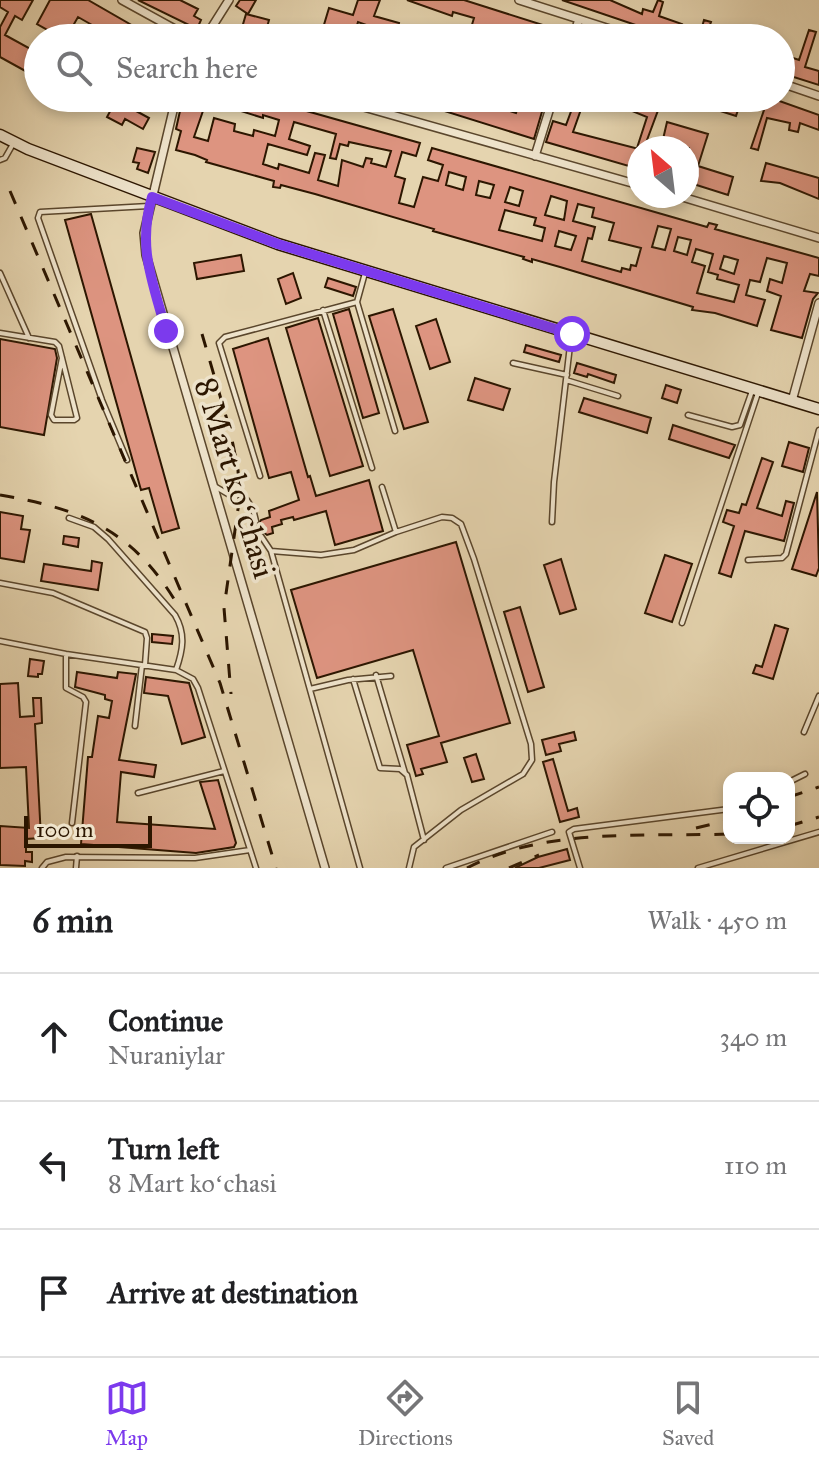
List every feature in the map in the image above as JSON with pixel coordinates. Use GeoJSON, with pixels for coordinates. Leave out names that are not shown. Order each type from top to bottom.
{"type":"FeatureCollection","features":[{"type":"Feature","properties":{"kind":"main road"},"geometry":{"type":"LineString","coordinates":[[0,135],[151,202],[365,271],[819,409]]}},
{"type":"Feature","properties":{"kind":"street"},"geometry":{"type":"LineString","coordinates":[[122,0],[166,24]]}},
{"type":"Feature","properties":{"kind":"street"},"geometry":{"type":"LineString","coordinates":[[214,24],[229,0]]}},
{"type":"Feature","properties":{"kind":"street"},"geometry":{"type":"LineString","coordinates":[[519,0],[595,24]]}},
{"type":"Feature","properties":{"kind":"street"},"geometry":{"type":"LineString","coordinates":[[577,24],[579,19]]}},
{"type":"Feature","properties":{"kind":"street"},"geometry":{"type":"LineString","coordinates":[[795,88],[819,96]]}},
{"type":"Feature","properties":{"kind":"street","name":"8 Mart koʻchasi"},"geometry":{"type":"LineString","coordinates":[[173,112],[144,233],[146,255],[325,868]]}},
{"type":"Feature","properties":{"kind":"street"},"geometry":{"type":"LineString","coordinates":[[381,112],[627,182]]}},
{"type":"Feature","properties":{"kind":"street"},"geometry":{"type":"LineString","coordinates":[[535,156],[549,112]]}},
{"type":"Feature","properties":{"kind":"street"},"geometry":{"type":"LineString","coordinates":[[699,202],[819,238]]}},
{"type":"Feature","properties":{"kind":"street"},"geometry":{"type":"LineString","coordinates":[[792,401],[819,303]]}},
{"type":"Feature","properties":{"kind":"lane"},"geometry":{"type":"LineString","coordinates":[[0,160],[5,158],[14,142]]}},
{"type":"Feature","properties":{"kind":"lane"},"geometry":{"type":"LineString","coordinates":[[127,460],[102,400],[38,218],[40,212],[151,202]]}},
{"type":"Feature","properties":{"kind":"lane"},"geometry":{"type":"LineString","coordinates":[[365,271],[357,302],[395,431]]}},
{"type":"Feature","properties":{"kind":"lane"},"geometry":{"type":"LineString","coordinates":[[0,273],[29,338]]}},
{"type":"Feature","properties":{"kind":"lane"},"geometry":{"type":"LineString","coordinates":[[260,476],[219,343],[225,337],[357,302]]}},
{"type":"Feature","properties":{"kind":"lane"},"geometry":{"type":"LineString","coordinates":[[323,310],[372,468]]}},
{"type":"Feature","properties":{"kind":"lane"},"geometry":{"type":"LineString","coordinates":[[0,333],[55,342],[59,346],[62,358],[77,418],[74,420],[54,420],[51,415],[62,358]]}},
{"type":"Feature","properties":{"kind":"lane"},"geometry":{"type":"LineString","coordinates":[[552,522],[572,334]]}},
{"type":"Feature","properties":{"kind":"lane"},"geometry":{"type":"LineString","coordinates":[[513,363],[618,396]]}},
{"type":"Feature","properties":{"kind":"lane"},"geometry":{"type":"LineString","coordinates":[[688,415],[732,427],[740,425],[755,390]]}},
{"type":"Feature","properties":{"kind":"lane"},"geometry":{"type":"LineString","coordinates":[[682,623],[755,390]]}},
{"type":"Feature","properties":{"kind":"lane"},"geometry":{"type":"LineString","coordinates":[[748,560],[782,558],[786,554],[819,430]]}},
{"type":"Feature","properties":{"kind":"lane"},"geometry":{"type":"LineString","coordinates":[[211,484],[233,497],[247,500],[256,521]]}},
{"type":"Feature","properties":{"kind":"lane"},"geometry":{"type":"LineString","coordinates":[[382,487],[396,532]]}},
{"type":"Feature","properties":{"kind":"lane"},"geometry":{"type":"LineString","coordinates":[[271,551],[321,555],[343,552],[442,517],[452,518],[461,524],[531,744],[532,760],[523,774],[461,810],[414,847],[409,868]]}},
{"type":"Feature","properties":{"kind":"lane"},"geometry":{"type":"LineString","coordinates":[[69,518],[94,527],[108,539],[175,615],[180,623],[183,646],[176,670]]}},
{"type":"Feature","properties":{"kind":"lane"},"geometry":{"type":"LineString","coordinates":[[261,536],[271,551],[360,868]]}},
{"type":"Feature","properties":{"kind":"lane"},"geometry":{"type":"LineString","coordinates":[[0,583],[53,593],[145,632],[147,638],[135,726]]}},
{"type":"Feature","properties":{"kind":"lane"},"geometry":{"type":"LineString","coordinates":[[0,641],[176,670],[193,679],[256,868]]}},
{"type":"Feature","properties":{"kind":"lane"},"geometry":{"type":"LineString","coordinates":[[66,654],[66,688],[86,702],[72,823]]}},
{"type":"Feature","properties":{"kind":"lane"},"geometry":{"type":"LineString","coordinates":[[376,675],[412,788],[416,817],[424,840]]}},
{"type":"Feature","properties":{"kind":"lane"},"geometry":{"type":"LineString","coordinates":[[310,689],[376,675],[391,676]]}},
{"type":"Feature","properties":{"kind":"lane"},"geometry":{"type":"LineString","coordinates":[[353,679],[380,768],[400,769],[405,773]]}},
{"type":"Feature","properties":{"kind":"lane"},"geometry":{"type":"LineString","coordinates":[[804,732],[819,696]]}},
{"type":"Feature","properties":{"kind":"lane"},"geometry":{"type":"LineString","coordinates":[[138,793],[224,771]]}},
{"type":"Feature","properties":{"kind":"lane"},"geometry":{"type":"LineString","coordinates":[[795,779],[805,774]]}},
{"type":"Feature","properties":{"kind":"lane"},"geometry":{"type":"LineString","coordinates":[[580,868],[569,832],[574,829],[723,810]]}},
{"type":"Feature","properties":{"kind":"lane"},"geometry":{"type":"LineString","coordinates":[[446,868],[552,832]]}},
{"type":"Feature","properties":{"kind":"lane"},"geometry":{"type":"LineString","coordinates":[[698,868],[819,832]]}},
{"type":"Feature","properties":{"kind":"lane"},"geometry":{"type":"LineString","coordinates":[[42,868],[54,859],[77,856],[195,858],[250,850]]}},
{"type":"Feature","properties":{"kind":"lane"},"geometry":{"type":"LineString","coordinates":[[76,868],[77,856]]}},
{"type":"Feature","properties":{"kind":"building"},"geometry":{"type":"Polygon","coordinates":[[[0,0],[33,0],[22,20],[15,16],[5,35],[24,45],[24,70],[0,57],[0,27],[8,12],[0,7],[0,0]]]}},
{"type":"Feature","properties":{"kind":"building"},"geometry":{"type":"Polygon","coordinates":[[[50,0],[88,0],[130,24],[90,24],[78,17],[74,24],[37,24],[50,0]]]}},
{"type":"Feature","properties":{"kind":"building"},"geometry":{"type":"Polygon","coordinates":[[[138,0],[180,0],[198,9],[194,16],[201,20],[199,24],[187,24],[138,0]]]}},
{"type":"Feature","properties":{"kind":"building"},"geometry":{"type":"Polygon","coordinates":[[[240,0],[256,0],[248,14],[236,6],[240,0]]]}},
{"type":"Feature","properties":{"kind":"building"},"geometry":{"type":"Polygon","coordinates":[[[358,0],[380,0],[374,16],[399,23],[324,24],[329,8],[353,15],[358,0]]]}},
{"type":"Feature","properties":{"kind":"building"},"geometry":{"type":"Polygon","coordinates":[[[407,0],[464,0],[540,24],[472,24],[474,18],[453,12],[452,16],[407,0]]]}},
{"type":"Feature","properties":{"kind":"building"},"geometry":{"type":"Polygon","coordinates":[[[562,0],[610,0],[642,14],[643,9],[653,12],[658,0],[663,2],[659,16],[682,24],[633,24],[562,0]]]}},
{"type":"Feature","properties":{"kind":"building"},"geometry":{"type":"Polygon","coordinates":[[[246,14],[269,20],[268,24],[243,24],[246,14]]]}},
{"type":"Feature","properties":{"kind":"building"},"geometry":{"type":"Polygon","coordinates":[[[809,30],[816,32],[805,67],[819,71],[819,85],[795,77],[795,59],[799,60],[809,30]]]}},
{"type":"Feature","properties":{"kind":"building"},"geometry":{"type":"Polygon","coordinates":[[[795,106],[819,115],[819,130],[800,123],[798,132],[789,130],[790,123],[767,118],[758,150],[751,148],[763,112],[795,112],[795,106]]]}},
{"type":"Feature","properties":{"kind":"building"},"geometry":{"type":"Polygon","coordinates":[[[110,112],[138,112],[149,118],[143,129],[125,119],[122,125],[107,117],[110,112]]]}},
{"type":"Feature","properties":{"kind":"building"},"geometry":{"type":"Polygon","coordinates":[[[180,112],[203,112],[194,137],[208,141],[214,118],[235,124],[234,131],[253,136],[254,130],[275,136],[279,120],[263,115],[263,118],[244,112],[310,112],[420,143],[416,156],[402,152],[395,176],[405,179],[399,203],[414,207],[423,177],[438,181],[443,165],[428,160],[432,148],[627,204],[627,208],[641,208],[707,227],[709,223],[717,225],[715,229],[819,258],[819,276],[810,274],[804,291],[818,293],[813,299],[802,338],[771,330],[781,296],[767,291],[770,279],[782,283],[787,263],[767,258],[760,282],[750,280],[746,295],[765,300],[757,326],[715,313],[692,310],[693,307],[532,259],[532,262],[315,194],[281,185],[280,188],[273,187],[274,181],[176,150],[181,131],[176,129],[180,112]],[[294,122],[289,139],[310,146],[307,155],[268,144],[263,164],[278,169],[279,164],[309,173],[315,153],[325,155],[318,180],[338,186],[342,160],[363,167],[366,158],[372,159],[371,163],[386,167],[391,151],[349,142],[348,146],[340,144],[336,159],[330,158],[336,134],[294,122]],[[449,172],[446,185],[463,190],[466,177],[449,172]],[[479,181],[476,195],[490,198],[494,185],[479,181]],[[510,187],[505,202],[519,206],[523,191],[510,187]],[[551,196],[545,215],[564,220],[567,201],[551,196]],[[578,204],[573,221],[595,227],[592,239],[588,238],[582,261],[621,272],[622,268],[630,270],[631,265],[636,266],[641,248],[609,240],[614,223],[592,217],[594,208],[578,204]],[[505,210],[499,230],[542,241],[545,228],[534,225],[536,218],[505,210]],[[658,226],[652,247],[665,250],[671,229],[658,226]],[[559,231],[555,246],[571,250],[576,236],[559,231]],[[678,237],[674,251],[687,255],[691,240],[678,237]],[[696,249],[692,262],[705,266],[697,293],[734,302],[739,285],[717,279],[718,275],[708,272],[713,254],[696,249]],[[724,256],[720,269],[734,274],[738,260],[724,256]]]}},
{"type":"Feature","properties":{"kind":"building"},"geometry":{"type":"Polygon","coordinates":[[[448,112],[542,112],[534,139],[448,112]]]}},
{"type":"Feature","properties":{"kind":"building"},"geometry":{"type":"Polygon","coordinates":[[[571,112],[580,112],[573,132],[627,146],[627,166],[546,142],[553,121],[566,125],[571,112]]]}},
{"type":"Feature","properties":{"kind":"building"},"geometry":{"type":"Polygon","coordinates":[[[634,112],[657,112],[648,136],[641,136],[647,117],[634,112]]]}},
{"type":"Feature","properties":{"kind":"building"},"geometry":{"type":"Polygon","coordinates":[[[667,122],[708,134],[699,163],[699,136],[664,136],[667,122]]]}},
{"type":"Feature","properties":{"kind":"building"},"geometry":{"type":"Polygon","coordinates":[[[137,148],[155,152],[148,173],[137,169],[139,163],[133,162],[137,148]]]}},
{"type":"Feature","properties":{"kind":"building"},"geometry":{"type":"Polygon","coordinates":[[[766,163],[819,178],[819,199],[780,183],[761,181],[766,163]]]}},
{"type":"Feature","properties":{"kind":"building"},"geometry":{"type":"Polygon","coordinates":[[[699,166],[733,177],[728,195],[699,186],[699,166]]]}},
{"type":"Feature","properties":{"kind":"building"},"geometry":{"type":"Polygon","coordinates":[[[91,214],[179,528],[162,533],[149,488],[141,490],[65,220],[91,214]]]}},
{"type":"Feature","properties":{"kind":"building"},"geometry":{"type":"Polygon","coordinates":[[[241,255],[244,271],[197,279],[194,263],[241,255]]]}},
{"type":"Feature","properties":{"kind":"building"},"geometry":{"type":"Polygon","coordinates":[[[293,273],[301,298],[286,304],[278,279],[293,273]]]}},
{"type":"Feature","properties":{"kind":"building"},"geometry":{"type":"Polygon","coordinates":[[[328,278],[356,287],[353,296],[325,287],[328,278]]]}},
{"type":"Feature","properties":{"kind":"building"},"geometry":{"type":"Polygon","coordinates":[[[349,309],[379,413],[363,418],[333,314],[349,309]]]}},
{"type":"Feature","properties":{"kind":"building"},"geometry":{"type":"Polygon","coordinates":[[[393,309],[428,422],[404,429],[369,316],[393,309]]]}},
{"type":"Feature","properties":{"kind":"building"},"geometry":{"type":"Polygon","coordinates":[[[318,318],[363,466],[330,476],[286,328],[318,318]]]}},
{"type":"Feature","properties":{"kind":"building"},"geometry":{"type":"Polygon","coordinates":[[[436,319],[450,362],[430,369],[416,326],[436,319]]]}},
{"type":"Feature","properties":{"kind":"building"},"geometry":{"type":"Polygon","coordinates":[[[268,338],[316,496],[369,480],[383,531],[335,545],[326,511],[294,520],[293,517],[281,520],[282,524],[272,527],[273,533],[267,535],[258,532],[257,526],[261,520],[270,517],[269,511],[299,500],[291,472],[269,478],[233,349],[268,338]]]}},
{"type":"Feature","properties":{"kind":"building"},"geometry":{"type":"Polygon","coordinates":[[[0,339],[55,349],[57,358],[44,435],[0,427],[0,339]]]}},
{"type":"Feature","properties":{"kind":"building"},"geometry":{"type":"Polygon","coordinates":[[[526,345],[561,355],[559,362],[524,352],[526,345]]]}},
{"type":"Feature","properties":{"kind":"building"},"geometry":{"type":"Polygon","coordinates":[[[577,363],[616,375],[614,383],[588,374],[587,377],[574,373],[577,363]]]}},
{"type":"Feature","properties":{"kind":"building"},"geometry":{"type":"Polygon","coordinates":[[[475,378],[510,389],[503,410],[468,400],[475,378]]]}},
{"type":"Feature","properties":{"kind":"building"},"geometry":{"type":"Polygon","coordinates":[[[666,385],[681,390],[677,403],[662,398],[666,385]]]}},
{"type":"Feature","properties":{"kind":"building"},"geometry":{"type":"Polygon","coordinates":[[[584,398],[651,418],[647,433],[579,412],[584,398]]]}},
{"type":"Feature","properties":{"kind":"building"},"geometry":{"type":"Polygon","coordinates":[[[673,425],[735,445],[729,458],[669,439],[673,425]]]}},
{"type":"Feature","properties":{"kind":"building"},"geometry":{"type":"Polygon","coordinates":[[[789,442],[809,448],[803,472],[782,466],[789,442]]]}},
{"type":"Feature","properties":{"kind":"building"},"geometry":{"type":"Polygon","coordinates":[[[762,458],[773,462],[757,508],[782,516],[786,501],[794,503],[784,541],[745,531],[731,577],[719,573],[734,526],[723,522],[727,510],[739,513],[742,504],[746,505],[762,458]]]}},
{"type":"Feature","properties":{"kind":"building"},"geometry":{"type":"Polygon","coordinates":[[[817,492],[819,568],[816,576],[792,569],[817,492]]]}},
{"type":"Feature","properties":{"kind":"building"},"geometry":{"type":"Polygon","coordinates":[[[0,512],[23,516],[21,529],[30,530],[24,562],[0,558],[0,512]]]}},
{"type":"Feature","properties":{"kind":"building"},"geometry":{"type":"Polygon","coordinates":[[[64,536],[79,538],[78,547],[63,544],[64,536]]]}},
{"type":"Feature","properties":{"kind":"building"},"geometry":{"type":"Polygon","coordinates":[[[456,542],[510,723],[441,743],[447,762],[421,769],[423,774],[416,776],[407,745],[439,736],[413,650],[317,678],[291,590],[456,542]]]}},
{"type":"Feature","properties":{"kind":"building"},"geometry":{"type":"Polygon","coordinates":[[[665,555],[692,564],[672,622],[645,613],[665,555]]]}},
{"type":"Feature","properties":{"kind":"building"},"geometry":{"type":"Polygon","coordinates":[[[561,559],[576,609],[560,614],[544,565],[561,559]]]}},
{"type":"Feature","properties":{"kind":"building"},"geometry":{"type":"Polygon","coordinates":[[[92,561],[102,563],[98,590],[41,581],[44,564],[91,571],[92,561]]]}},
{"type":"Feature","properties":{"kind":"building"},"geometry":{"type":"Polygon","coordinates":[[[520,607],[544,687],[528,692],[504,612],[520,607]]]}},
{"type":"Feature","properties":{"kind":"building"},"geometry":{"type":"Polygon","coordinates":[[[775,625],[788,629],[773,679],[753,673],[756,665],[762,667],[775,625]]]}},
{"type":"Feature","properties":{"kind":"building"},"geometry":{"type":"Polygon","coordinates":[[[152,634],[173,636],[172,644],[152,642],[152,634]]]}},
{"type":"Feature","properties":{"kind":"building"},"geometry":{"type":"Polygon","coordinates":[[[30,659],[44,661],[42,674],[38,677],[28,676],[30,659]]]}},
{"type":"Feature","properties":{"kind":"building"},"geometry":{"type":"Polygon","coordinates":[[[77,672],[117,678],[118,672],[136,674],[119,760],[156,765],[154,777],[121,772],[117,822],[215,829],[200,782],[218,780],[236,843],[234,847],[196,853],[81,844],[88,757],[92,757],[98,716],[109,718],[112,701],[105,699],[105,695],[75,687],[77,672]]]}},
{"type":"Feature","properties":{"kind":"building"},"geometry":{"type":"Polygon","coordinates":[[[146,677],[189,683],[205,737],[182,744],[168,696],[144,693],[146,677]]]}},
{"type":"Feature","properties":{"kind":"building"},"geometry":{"type":"Polygon","coordinates":[[[18,683],[20,717],[34,716],[33,698],[41,698],[42,723],[35,724],[41,838],[26,839],[26,852],[32,852],[32,862],[25,861],[25,866],[0,865],[0,826],[29,828],[26,767],[0,768],[0,684],[18,683]]]}},
{"type":"Feature","properties":{"kind":"building"},"geometry":{"type":"Polygon","coordinates":[[[574,732],[576,740],[559,744],[561,751],[546,755],[542,740],[574,732]]]}},
{"type":"Feature","properties":{"kind":"building"},"geometry":{"type":"Polygon","coordinates":[[[476,754],[484,779],[472,782],[464,758],[476,754]]]}},
{"type":"Feature","properties":{"kind":"building"},"geometry":{"type":"Polygon","coordinates":[[[553,759],[568,811],[577,808],[579,817],[560,822],[543,762],[553,759]]]}},
{"type":"Feature","properties":{"kind":"building"},"geometry":{"type":"Polygon","coordinates":[[[567,849],[570,860],[539,868],[515,868],[538,857],[567,849]]]}},
{"type":"Feature","properties":{"kind":"railway"},"geometry":{"type":"LineString","coordinates":[[10,191],[220,683],[276,868]]}},
{"type":"Feature","properties":{"kind":"railway"},"geometry":{"type":"LineString","coordinates":[[202,334],[238,469],[239,502],[224,608],[231,694]]}},
{"type":"Feature","properties":{"kind":"railway"},"geometry":{"type":"LineString","coordinates":[[0,495],[57,508],[105,528],[145,561],[180,609]]}},
{"type":"Feature","properties":{"kind":"railway"},"geometry":{"type":"LineString","coordinates":[[795,795],[819,787]]}},
{"type":"Feature","properties":{"kind":"railway"},"geometry":{"type":"LineString","coordinates":[[795,824],[819,817]]}},
{"type":"Feature","properties":{"kind":"railway"},"geometry":{"type":"LineString","coordinates":[[696,828],[723,821]]}},
{"type":"Feature","properties":{"kind":"railway"},"geometry":{"type":"LineString","coordinates":[[467,868],[497,855],[562,840],[629,835],[723,834]]}},
{"type":"Feature","properties":{"kind":"railway"},"geometry":{"type":"LineString","coordinates":[[509,868],[539,855]]}},
{"type":"Feature","properties":{"kind":"route"},"geometry":{"type":"LineString","coordinates":[[166,331],[146,255],[144,233],[152,197],[278,244],[572,334]]}}]}
